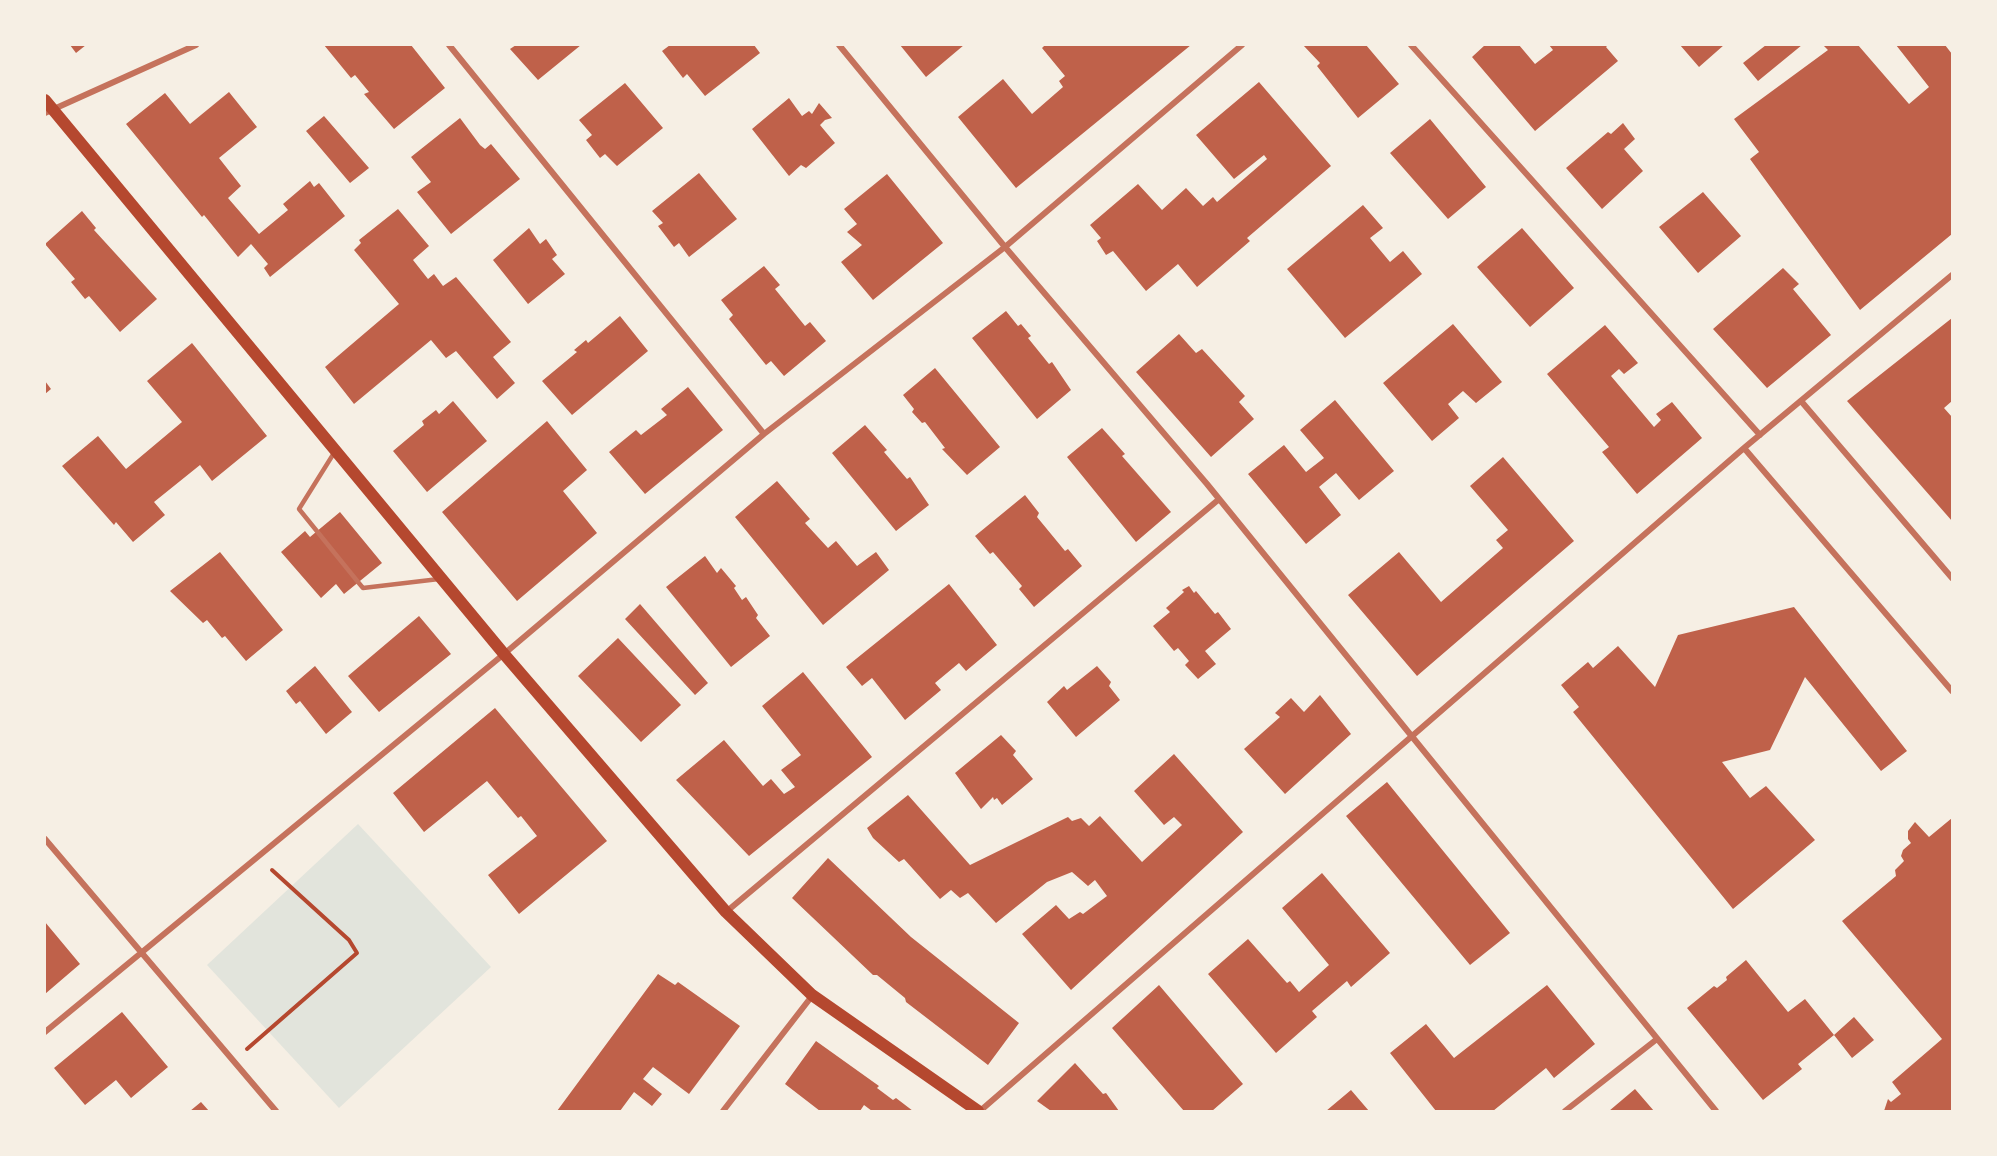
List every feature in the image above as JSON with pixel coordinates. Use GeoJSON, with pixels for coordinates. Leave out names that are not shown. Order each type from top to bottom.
{"type":"FeatureCollection","features":[{"type":"Feature","properties":{"kind":"main road"},"geometry":{"type":"LineString","coordinates":[[48,108],[504,654],[726,912],[812,995],[979,1111]]}},
{"type":"Feature","properties":{"kind":"street"},"geometry":{"type":"LineString","coordinates":[[48,108],[196,45]]}},
{"type":"Feature","properties":{"kind":"street"},"geometry":{"type":"LineString","coordinates":[[449,45],[764,434]]}},
{"type":"Feature","properties":{"kind":"street"},"geometry":{"type":"LineString","coordinates":[[839,45],[1218,500],[1716,1111]]}},
{"type":"Feature","properties":{"kind":"street"},"geometry":{"type":"LineString","coordinates":[[45,1032],[504,654],[764,434],[1005,247],[1242,45]]}},
{"type":"Feature","properties":{"kind":"street"},"geometry":{"type":"LineString","coordinates":[[1411,45],[1760,435]]}},
{"type":"Feature","properties":{"kind":"street"},"geometry":{"type":"LineString","coordinates":[[979,1111],[1744,448],[1952,275]]}},
{"type":"Feature","properties":{"kind":"street"},"geometry":{"type":"LineString","coordinates":[[1801,401],[1952,578]]}},
{"type":"Feature","properties":{"kind":"street"},"geometry":{"type":"LineString","coordinates":[[1744,448],[1952,691]]}},
{"type":"Feature","properties":{"kind":"street"},"geometry":{"type":"LineString","coordinates":[[726,912],[1218,500]]}},
{"type":"Feature","properties":{"kind":"street"},"geometry":{"type":"LineString","coordinates":[[45,839],[140,955],[276,1111]]}},
{"type":"Feature","properties":{"kind":"street"},"geometry":{"type":"LineString","coordinates":[[723,1111],[812,995]]}},
{"type":"Feature","properties":{"kind":"street"},"geometry":{"type":"LineString","coordinates":[[1566,1111],[1657,1039]]}},
{"type":"Feature","properties":{"kind":"lane"},"geometry":{"type":"LineString","coordinates":[[335,450],[299,509],[358,582],[363,588],[441,579]]}},
{"type":"Feature","properties":{"kind":"path"},"geometry":{"type":"LineString","coordinates":[[233,1062],[357,953],[349,940],[289,888],[259,857]]}},
{"type":"Feature","properties":{"kind":"shaded area"},"geometry":{"type":"Polygon","coordinates":[[[358,824],[491,967],[339,1108],[207,965],[358,824]]]}},
{"type":"Feature","properties":{"kind":"building"},"geometry":{"type":"Polygon","coordinates":[[[70,45],[86,45],[76,53],[70,45]]]}},
{"type":"Feature","properties":{"kind":"building"},"geometry":{"type":"Polygon","coordinates":[[[324,45],[411,45],[445,88],[394,129],[364,94],[369,92],[355,75],[351,78],[324,45]]]}},
{"type":"Feature","properties":{"kind":"building"},"geometry":{"type":"Polygon","coordinates":[[[516,45],[581,45],[538,80],[510,49],[516,45]]]}},
{"type":"Feature","properties":{"kind":"building"},"geometry":{"type":"Polygon","coordinates":[[[670,45],[754,45],[760,53],[705,96],[687,74],[683,78],[662,51],[670,45]]]}},
{"type":"Feature","properties":{"kind":"building"},"geometry":{"type":"Polygon","coordinates":[[[900,45],[964,45],[926,77],[900,45]]]}},
{"type":"Feature","properties":{"kind":"building"},"geometry":{"type":"Polygon","coordinates":[[[1045,45],[1191,45],[1016,188],[958,117],[1003,79],[1032,114],[1063,87],[1059,81],[1065,76],[1042,48],[1045,45]]]}},
{"type":"Feature","properties":{"kind":"building"},"geometry":{"type":"Polygon","coordinates":[[[1303,45],[1366,45],[1399,84],[1358,118],[1317,66],[1320,63],[1303,45]]]}},
{"type":"Feature","properties":{"kind":"building"},"geometry":{"type":"Polygon","coordinates":[[[1485,45],[1519,45],[1535,64],[1553,50],[1549,45],[1608,45],[1606,47],[1618,61],[1535,131],[1472,57],[1485,45]]]}},
{"type":"Feature","properties":{"kind":"building"},"geometry":{"type":"Polygon","coordinates":[[[1680,45],[1724,45],[1699,67],[1680,45]]]}},
{"type":"Feature","properties":{"kind":"building"},"geometry":{"type":"Polygon","coordinates":[[[1766,45],[1802,45],[1758,81],[1743,63],[1766,45]]]}},
{"type":"Feature","properties":{"kind":"building"},"geometry":{"type":"Polygon","coordinates":[[[1823,45],[1858,45],[1909,104],[1929,87],[1896,45],[1945,45],[1952,54],[1952,234],[1860,310],[1750,159],[1759,152],[1734,119],[1828,50],[1823,45]]]}},
{"type":"Feature","properties":{"kind":"building"},"geometry":{"type":"Polygon","coordinates":[[[1259,82],[1331,166],[1247,238],[1250,241],[1197,287],[1178,264],[1146,291],[1113,251],[1106,255],[1097,241],[1101,238],[1090,225],[1138,184],[1162,210],[1186,188],[1203,206],[1213,197],[1217,202],[1267,159],[1264,155],[1234,179],[1196,135],[1259,82]]]}},
{"type":"Feature","properties":{"kind":"building"},"geometry":{"type":"Polygon","coordinates":[[[625,83],[663,128],[617,166],[605,154],[600,158],[586,140],[592,135],[579,120],[625,83]]]}},
{"type":"Feature","properties":{"kind":"building"},"geometry":{"type":"Polygon","coordinates":[[[229,92],[257,127],[219,158],[241,186],[228,198],[259,234],[288,210],[283,204],[310,181],[314,187],[319,183],[345,216],[270,277],[264,268],[268,264],[251,244],[238,257],[126,124],[165,93],[190,124],[229,92]]]}},
{"type":"Feature","properties":{"kind":"building"},"geometry":{"type":"Polygon","coordinates":[[[789,98],[802,116],[809,111],[812,114],[819,103],[832,118],[820,125],[835,143],[806,168],[801,165],[789,176],[752,129],[789,98]]]}},
{"type":"Feature","properties":{"kind":"building"},"geometry":{"type":"Polygon","coordinates":[[[324,116],[369,168],[350,183],[306,131],[324,116]]]}},
{"type":"Feature","properties":{"kind":"building"},"geometry":{"type":"Polygon","coordinates":[[[460,118],[480,145],[485,149],[491,144],[520,179],[451,234],[417,192],[431,182],[411,157],[460,118]]]}},
{"type":"Feature","properties":{"kind":"building"},"geometry":{"type":"Polygon","coordinates":[[[1430,119],[1486,187],[1448,219],[1390,153],[1430,119]]]}},
{"type":"Feature","properties":{"kind":"building"},"geometry":{"type":"Polygon","coordinates":[[[1623,123],[1635,139],[1624,149],[1643,171],[1602,209],[1566,168],[1608,132],[1611,134],[1623,123]]]}},
{"type":"Feature","properties":{"kind":"building"},"geometry":{"type":"Polygon","coordinates":[[[699,173],[737,219],[689,257],[679,243],[674,247],[658,226],[663,223],[652,211],[699,173]]]}},
{"type":"Feature","properties":{"kind":"building"},"geometry":{"type":"Polygon","coordinates":[[[887,174],[943,243],[873,300],[841,262],[862,245],[847,232],[857,224],[844,209],[887,174]]]}},
{"type":"Feature","properties":{"kind":"building"},"geometry":{"type":"Polygon","coordinates":[[[1703,192],[1741,236],[1698,273],[1659,227],[1703,192]]]}},
{"type":"Feature","properties":{"kind":"building"},"geometry":{"type":"Polygon","coordinates":[[[1363,205],[1383,228],[1370,238],[1390,262],[1403,251],[1422,274],[1345,338],[1287,269],[1363,205]]]}},
{"type":"Feature","properties":{"kind":"building"},"geometry":{"type":"Polygon","coordinates":[[[398,209],[429,246],[413,260],[428,279],[434,274],[443,286],[456,277],[511,342],[493,357],[515,383],[497,399],[456,351],[446,358],[431,340],[354,404],[325,367],[399,304],[354,250],[361,243],[359,240],[398,209]]]}},
{"type":"Feature","properties":{"kind":"building"},"geometry":{"type":"Polygon","coordinates":[[[82,211],[96,228],[94,230],[157,299],[120,332],[89,296],[85,299],[71,282],[75,279],[45,244],[82,211]]]}},
{"type":"Feature","properties":{"kind":"building"},"geometry":{"type":"Polygon","coordinates":[[[529,228],[540,244],[546,239],[557,255],[552,259],[565,274],[528,304],[493,260],[529,228]]]}},
{"type":"Feature","properties":{"kind":"building"},"geometry":{"type":"Polygon","coordinates":[[[1522,228],[1574,288],[1530,327],[1477,267],[1522,228]]]}},
{"type":"Feature","properties":{"kind":"building"},"geometry":{"type":"Polygon","coordinates":[[[764,266],[780,285],[775,289],[805,326],[810,322],[826,341],[784,376],[771,361],[766,365],[729,319],[733,315],[721,300],[764,266]]]}},
{"type":"Feature","properties":{"kind":"building"},"geometry":{"type":"Polygon","coordinates":[[[1783,268],[1799,284],[1793,289],[1831,335],[1767,388],[1713,329],[1783,268]]]}},
{"type":"Feature","properties":{"kind":"building"},"geometry":{"type":"Polygon","coordinates":[[[1006,311],[1018,326],[1021,324],[1031,336],[1028,338],[1049,364],[1052,362],[1071,390],[1037,419],[972,338],[1006,311]]]}},
{"type":"Feature","properties":{"kind":"building"},"geometry":{"type":"Polygon","coordinates":[[[620,316],[648,351],[572,415],[542,381],[577,352],[574,350],[586,340],[588,343],[620,316]]]}},
{"type":"Feature","properties":{"kind":"building"},"geometry":{"type":"Polygon","coordinates":[[[1952,318],[1952,401],[1944,408],[1952,417],[1952,521],[1847,401],[1952,318]]]}},
{"type":"Feature","properties":{"kind":"building"},"geometry":{"type":"Polygon","coordinates":[[[1453,324],[1502,382],[1476,403],[1463,391],[1448,404],[1459,418],[1432,441],[1383,383],[1453,324]]]}},
{"type":"Feature","properties":{"kind":"building"},"geometry":{"type":"Polygon","coordinates":[[[1605,325],[1638,363],[1624,374],[1619,369],[1611,376],[1654,427],[1661,420],[1656,414],[1672,402],[1702,438],[1637,494],[1602,452],[1609,447],[1547,374],[1605,325]]]}},
{"type":"Feature","properties":{"kind":"building"},"geometry":{"type":"Polygon","coordinates":[[[1179,334],[1196,353],[1202,349],[1245,396],[1239,402],[1254,419],[1211,457],[1136,372],[1179,334]]]}},
{"type":"Feature","properties":{"kind":"building"},"geometry":{"type":"Polygon","coordinates":[[[192,343],[267,436],[212,481],[200,465],[154,502],[165,515],[133,542],[116,522],[114,525],[62,466],[98,436],[126,469],[182,422],[147,381],[192,343]]]}},
{"type":"Feature","properties":{"kind":"building"},"geometry":{"type":"Polygon","coordinates":[[[935,368],[1000,447],[967,475],[942,449],[945,448],[925,422],[922,423],[912,412],[914,409],[903,395],[935,368]]]}},
{"type":"Feature","properties":{"kind":"building"},"geometry":{"type":"Polygon","coordinates":[[[45,381],[51,389],[45,394],[45,381]]]}},
{"type":"Feature","properties":{"kind":"building"},"geometry":{"type":"Polygon","coordinates":[[[688,387],[723,430],[645,494],[609,452],[636,430],[641,435],[667,415],[661,409],[688,387]]]}},
{"type":"Feature","properties":{"kind":"building"},"geometry":{"type":"Polygon","coordinates":[[[1335,400],[1394,471],[1359,500],[1336,473],[1319,487],[1341,515],[1306,544],[1248,474],[1284,445],[1306,472],[1324,458],[1300,430],[1335,400]]]}},
{"type":"Feature","properties":{"kind":"building"},"geometry":{"type":"Polygon","coordinates":[[[453,401],[487,441],[427,492],[393,451],[424,425],[422,421],[436,410],[439,414],[453,401]]]}},
{"type":"Feature","properties":{"kind":"building"},"geometry":{"type":"Polygon","coordinates":[[[547,421],[587,470],[563,491],[597,533],[517,601],[442,512],[547,421]]]}},
{"type":"Feature","properties":{"kind":"building"},"geometry":{"type":"Polygon","coordinates":[[[865,425],[887,450],[884,452],[907,479],[910,477],[929,505],[896,531],[832,453],[865,425]]]}},
{"type":"Feature","properties":{"kind":"building"},"geometry":{"type":"Polygon","coordinates":[[[1102,428],[1125,454],[1122,456],[1171,512],[1136,542],[1067,457],[1102,428]]]}},
{"type":"Feature","properties":{"kind":"building"},"geometry":{"type":"Polygon","coordinates":[[[1503,457],[1574,541],[1417,676],[1348,595],[1399,552],[1441,602],[1503,548],[1496,540],[1508,530],[1470,486],[1503,457]]]}},
{"type":"Feature","properties":{"kind":"building"},"geometry":{"type":"Polygon","coordinates":[[[777,481],[810,519],[805,523],[828,548],[836,541],[857,566],[876,552],[889,570],[823,625],[735,517],[777,481]]]}},
{"type":"Feature","properties":{"kind":"building"},"geometry":{"type":"Polygon","coordinates":[[[1025,495],[1039,513],[1037,517],[1065,551],[1068,549],[1082,566],[1034,607],[1019,589],[1022,586],[993,552],[990,554],[975,536],[1025,495]]]}},
{"type":"Feature","properties":{"kind":"building"},"geometry":{"type":"Polygon","coordinates":[[[340,512],[382,563],[344,594],[336,584],[321,598],[281,552],[305,531],[310,537],[340,512]]]}},
{"type":"Feature","properties":{"kind":"building"},"geometry":{"type":"Polygon","coordinates":[[[220,552],[283,630],[246,661],[225,636],[222,638],[207,620],[203,623],[170,591],[220,552]]]}},
{"type":"Feature","properties":{"kind":"building"},"geometry":{"type":"Polygon","coordinates":[[[705,556],[717,573],[721,568],[736,586],[734,588],[742,600],[746,597],[758,615],[756,618],[770,636],[731,667],[666,587],[705,556]]]}},
{"type":"Feature","properties":{"kind":"building"},"geometry":{"type":"Polygon","coordinates":[[[949,584],[997,645],[966,671],[959,663],[935,683],[941,690],[905,720],[872,678],[862,686],[846,667],[949,584]]]}},
{"type":"Feature","properties":{"kind":"building"},"geometry":{"type":"Polygon","coordinates":[[[1189,586],[1215,614],[1218,612],[1231,629],[1205,651],[1216,664],[1198,679],[1185,665],[1189,661],[1178,648],[1174,651],[1153,626],[1170,612],[1166,608],[1184,592],[1182,590],[1189,586]]]}},
{"type":"Feature","properties":{"kind":"building"},"geometry":{"type":"Polygon","coordinates":[[[640,604],[708,683],[695,695],[625,619],[640,604]]]}},
{"type":"Feature","properties":{"kind":"building"},"geometry":{"type":"Polygon","coordinates":[[[1794,607],[1907,751],[1881,771],[1805,677],[1770,750],[1722,762],[1750,798],[1766,786],[1815,840],[1733,909],[1573,712],[1579,707],[1561,685],[1588,662],[1593,668],[1618,646],[1655,687],[1678,635],[1794,607]]]}},
{"type":"Feature","properties":{"kind":"building"},"geometry":{"type":"Polygon","coordinates":[[[419,616],[451,654],[379,712],[348,676],[419,616]]]}},
{"type":"Feature","properties":{"kind":"building"},"geometry":{"type":"Polygon","coordinates":[[[618,638],[681,705],[641,742],[578,676],[618,638]]]}},
{"type":"Feature","properties":{"kind":"building"},"geometry":{"type":"Polygon","coordinates":[[[315,666],[352,712],[326,734],[300,701],[296,704],[286,691],[315,666]]]}},
{"type":"Feature","properties":{"kind":"building"},"geometry":{"type":"Polygon","coordinates":[[[1097,666],[1111,682],[1109,686],[1120,700],[1076,737],[1047,702],[1064,686],[1067,690],[1097,666]]]}},
{"type":"Feature","properties":{"kind":"building"},"geometry":{"type":"Polygon","coordinates":[[[803,672],[872,757],[749,856],[676,780],[724,740],[763,786],[771,779],[784,794],[795,787],[781,770],[801,755],[762,706],[803,672]]]}},
{"type":"Feature","properties":{"kind":"building"},"geometry":{"type":"Polygon","coordinates":[[[1320,695],[1351,734],[1285,794],[1244,749],[1280,717],[1275,713],[1291,698],[1304,712],[1320,695]]]}},
{"type":"Feature","properties":{"kind":"building"},"geometry":{"type":"Polygon","coordinates":[[[495,708],[607,841],[519,914],[488,875],[537,836],[521,816],[518,818],[487,781],[424,832],[393,793],[495,708]]]}},
{"type":"Feature","properties":{"kind":"building"},"geometry":{"type":"Polygon","coordinates":[[[1001,735],[1016,751],[1013,755],[1033,779],[1002,805],[997,798],[994,800],[993,797],[981,809],[955,773],[1001,735]]]}},
{"type":"Feature","properties":{"kind":"building"},"geometry":{"type":"Polygon","coordinates":[[[1174,754],[1243,832],[1071,990],[1022,934],[1056,905],[1069,919],[1080,912],[1083,914],[1107,896],[1095,880],[1088,886],[1072,872],[1047,882],[996,923],[968,893],[960,898],[951,890],[940,899],[904,859],[899,862],[873,838],[867,828],[908,795],[970,865],[1068,817],[1072,821],[1081,818],[1089,826],[1100,816],[1142,862],[1182,825],[1174,817],[1164,825],[1134,791],[1174,754]]]}},
{"type":"Feature","properties":{"kind":"building"},"geometry":{"type":"Polygon","coordinates":[[[1387,782],[1510,933],[1470,965],[1346,816],[1387,782]]]}},
{"type":"Feature","properties":{"kind":"building"},"geometry":{"type":"Polygon","coordinates":[[[1952,818],[1952,1111],[1884,1111],[1888,1099],[1891,1102],[1901,1094],[1892,1082],[1942,1039],[1842,921],[1896,876],[1895,870],[1904,861],[1901,856],[1903,850],[1911,843],[1908,839],[1908,831],[1915,822],[1929,837],[1952,818]]]}},
{"type":"Feature","properties":{"kind":"building"},"geometry":{"type":"Polygon","coordinates":[[[828,858],[911,937],[1019,1023],[988,1065],[906,1002],[905,998],[877,975],[873,975],[792,898],[828,858]]]}},
{"type":"Feature","properties":{"kind":"building"},"geometry":{"type":"Polygon","coordinates":[[[1322,873],[1390,953],[1351,987],[1347,981],[1312,1011],[1317,1017],[1276,1053],[1208,974],[1248,939],[1287,983],[1290,981],[1299,992],[1329,965],[1282,908],[1322,873]]]}},
{"type":"Feature","properties":{"kind":"building"},"geometry":{"type":"Polygon","coordinates":[[[45,922],[80,964],[45,994],[45,922]]]}},
{"type":"Feature","properties":{"kind":"building"},"geometry":{"type":"Polygon","coordinates":[[[1746,960],[1788,1012],[1805,999],[1834,1035],[1798,1064],[1802,1069],[1763,1100],[1687,1008],[1714,986],[1717,988],[1727,980],[1726,977],[1746,960]]]}},
{"type":"Feature","properties":{"kind":"building"},"geometry":{"type":"Polygon","coordinates":[[[658,974],[675,985],[678,982],[740,1026],[689,1094],[653,1067],[643,1079],[662,1094],[652,1106],[634,1092],[620,1111],[557,1111],[658,974]]]}},
{"type":"Feature","properties":{"kind":"building"},"geometry":{"type":"Polygon","coordinates":[[[1159,985],[1243,1084],[1212,1111],[1184,1111],[1112,1028],[1159,985]]]}},
{"type":"Feature","properties":{"kind":"building"},"geometry":{"type":"Polygon","coordinates":[[[1547,985],[1595,1044],[1554,1078],[1546,1068],[1493,1111],[1436,1111],[1390,1053],[1426,1024],[1454,1058],[1547,985]]]}},
{"type":"Feature","properties":{"kind":"building"},"geometry":{"type":"Polygon","coordinates":[[[122,1012],[168,1067],[131,1098],[116,1080],[85,1105],[54,1068],[122,1012]]]}},
{"type":"Feature","properties":{"kind":"building"},"geometry":{"type":"Polygon","coordinates":[[[1854,1017],[1874,1040],[1852,1058],[1834,1035],[1854,1017]]]}},
{"type":"Feature","properties":{"kind":"building"},"geometry":{"type":"Polygon","coordinates":[[[816,1041],[879,1086],[877,1088],[893,1100],[896,1098],[913,1111],[872,1111],[864,1105],[860,1111],[820,1111],[785,1084],[816,1041]]]}},
{"type":"Feature","properties":{"kind":"building"},"geometry":{"type":"Polygon","coordinates":[[[1075,1063],[1103,1094],[1106,1093],[1119,1111],[1051,1111],[1037,1101],[1075,1063]]]}},
{"type":"Feature","properties":{"kind":"building"},"geometry":{"type":"Polygon","coordinates":[[[1635,1089],[1654,1111],[1609,1111],[1635,1089]]]}},
{"type":"Feature","properties":{"kind":"building"},"geometry":{"type":"Polygon","coordinates":[[[1351,1090],[1369,1111],[1326,1111],[1351,1090]]]}},
{"type":"Feature","properties":{"kind":"building"},"geometry":{"type":"Polygon","coordinates":[[[201,1102],[209,1111],[190,1111],[201,1102]]]}}]}
